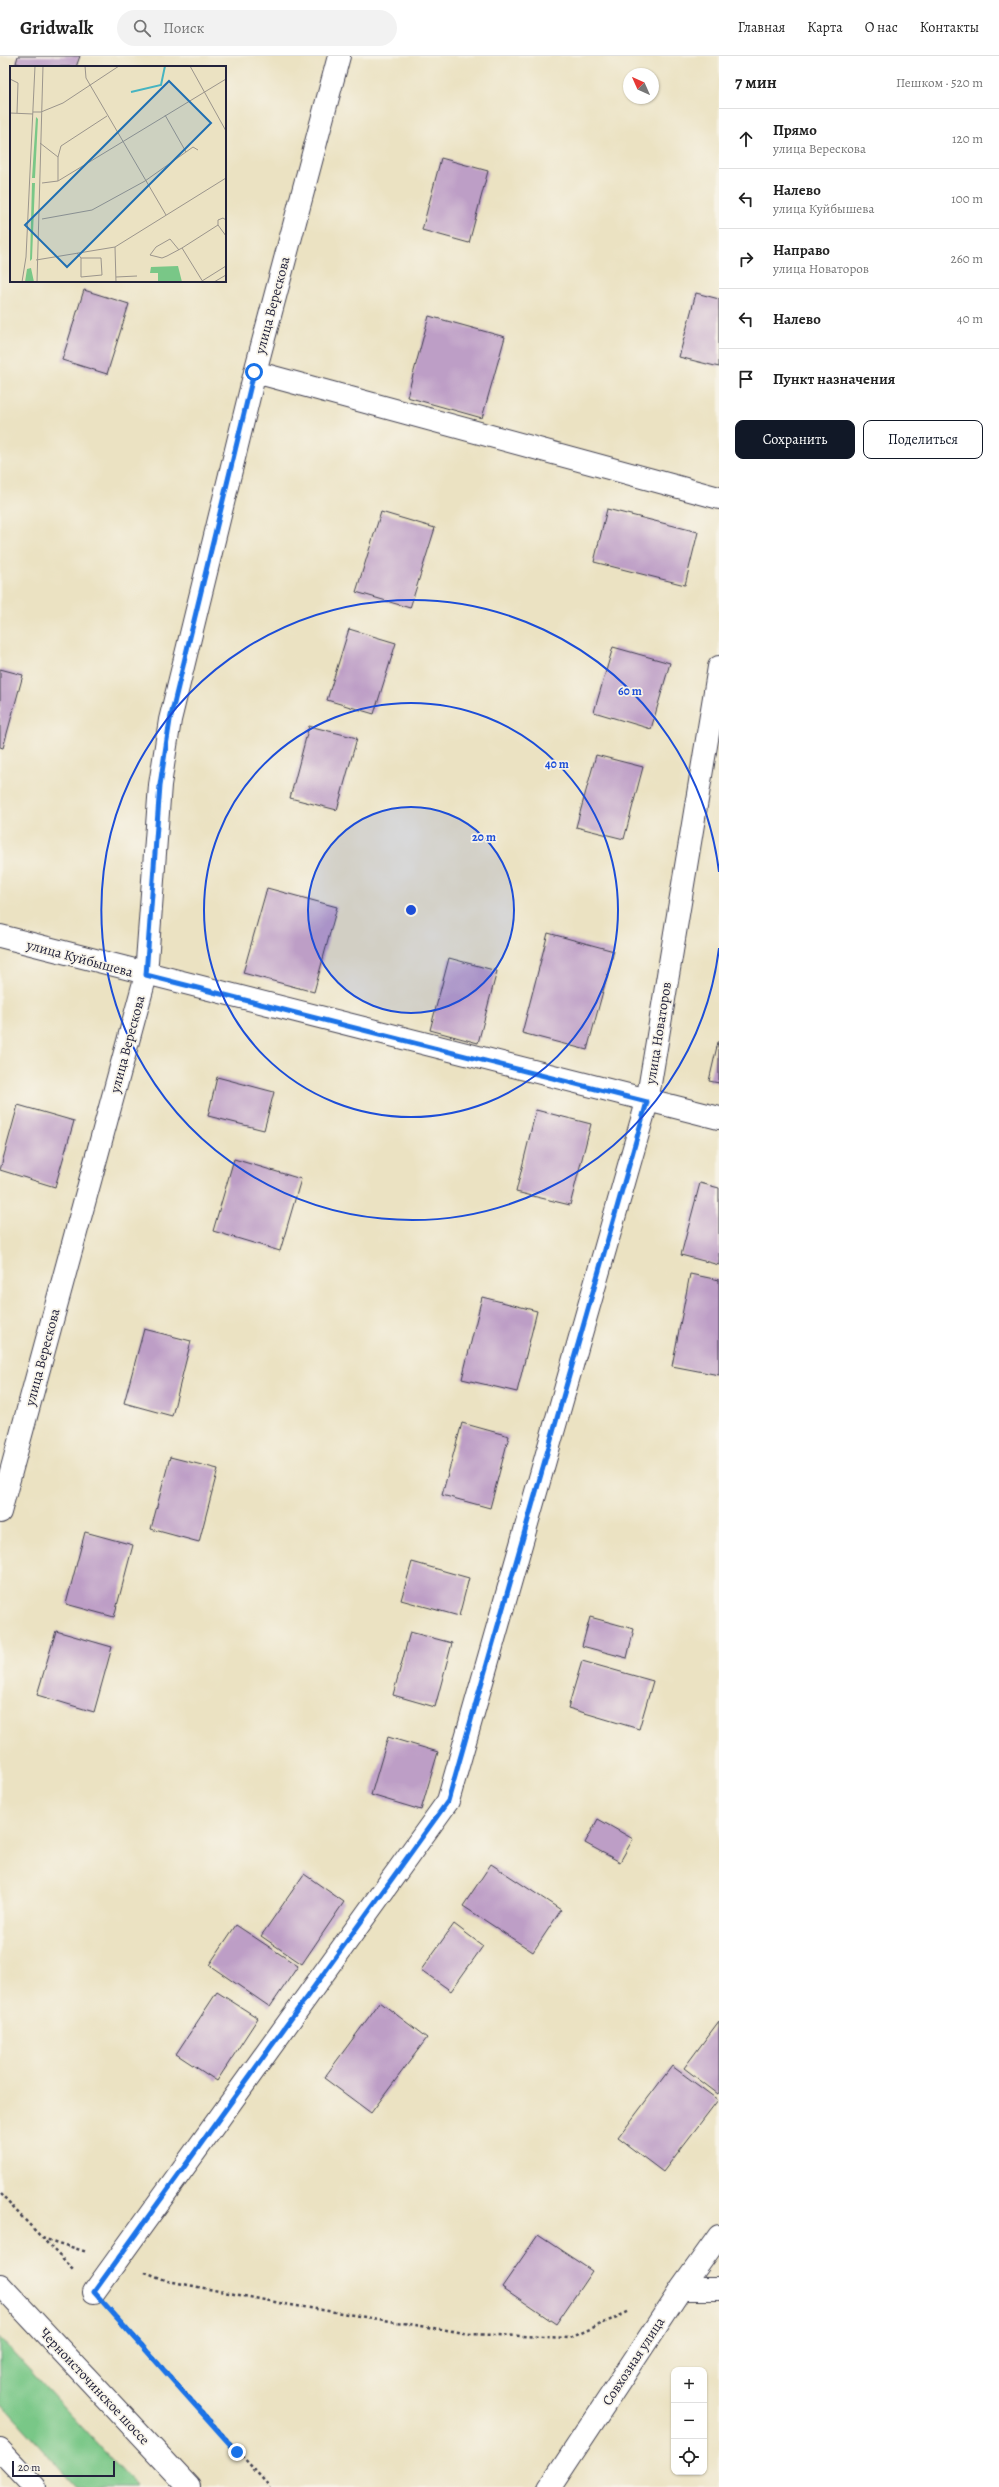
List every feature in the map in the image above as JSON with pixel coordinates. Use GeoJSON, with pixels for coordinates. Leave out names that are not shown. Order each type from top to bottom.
{"type":"FeatureCollection","features":[{"type":"Feature","properties":{"kind":"street","name":"улица Верескова"},"geometry":{"type":"LineString","coordinates":[[0,1512],[146,975],[160,785],[170,720],[254,372],[339,56]]}},
{"type":"Feature","properties":{"kind":"street"},"geometry":{"type":"LineString","coordinates":[[254,372],[719,498]]}},
{"type":"Feature","properties":{"kind":"street","name":"улица Новаторов"},"geometry":{"type":"LineString","coordinates":[[94,2292],[448,1801],[647,1102],[719,667]]}},
{"type":"Feature","properties":{"kind":"street","name":"улица Куйбышева"},"geometry":{"type":"LineString","coordinates":[[0,936],[146,975],[647,1102],[719,1118]]}},
{"type":"Feature","properties":{"kind":"street","name":"Совхозная улица"},"geometry":{"type":"LineString","coordinates":[[550,2487],[681,2289],[719,2236]]}},
{"type":"Feature","properties":{"kind":"street","name":"Черноисточинское шоссе"},"geometry":{"type":"LineString","coordinates":[[0,2285],[189,2487]]}},
{"type":"Feature","properties":{"kind":"street"},"geometry":{"type":"LineString","coordinates":[[681,2289],[719,2289]]}},
{"type":"Feature","properties":{"kind":"street"},"geometry":{"type":"LineString","coordinates":[[0,2450],[35,2487]]}},
{"type":"Feature","properties":{"kind":"path"},"geometry":{"type":"LineString","coordinates":[[0,2194],[94,2292],[270,2487]]}},
{"type":"Feature","properties":{"kind":"path"},"geometry":{"type":"LineString","coordinates":[[42,2238],[168,2281],[285,2304],[470,2334],[570,2338],[632,2310]]}},
{"type":"Feature","properties":{"kind":"green space"},"geometry":{"type":"Polygon","coordinates":[[[0,2338],[137,2487],[77,2487],[0,2402],[0,2338]]]}},
{"type":"Feature","properties":{"kind":"building"},"geometry":{"type":"Polygon","coordinates":[[[18,56],[80,56],[76,66],[25,66],[16,63],[18,56]]]}},
{"type":"Feature","properties":{"kind":"building"},"geometry":{"type":"Polygon","coordinates":[[[441,158],[488,171],[469,243],[422,230],[441,158]]]}},
{"type":"Feature","properties":{"kind":"building"},"geometry":{"type":"Polygon","coordinates":[[[84,290],[129,304],[107,374],[62,360],[84,290]]]}},
{"type":"Feature","properties":{"kind":"building"},"geometry":{"type":"Polygon","coordinates":[[[696,293],[719,299],[719,367],[679,357],[696,293]]]}},
{"type":"Feature","properties":{"kind":"building"},"geometry":{"type":"Polygon","coordinates":[[[429,316],[505,337],[482,418],[407,397],[429,316]]]}},
{"type":"Feature","properties":{"kind":"building"},"geometry":{"type":"Polygon","coordinates":[[[607,509],[698,532],[685,585],[594,562],[607,509]]]}},
{"type":"Feature","properties":{"kind":"building"},"geometry":{"type":"Polygon","coordinates":[[[381,512],[435,528],[410,608],[356,592],[381,512]]]}},
{"type":"Feature","properties":{"kind":"building"},"geometry":{"type":"Polygon","coordinates":[[[349,629],[396,643],[374,714],[327,700],[349,629]]]}},
{"type":"Feature","properties":{"kind":"building"},"geometry":{"type":"Polygon","coordinates":[[[613,647],[670,663],[651,729],[594,712],[613,647]]]}},
{"type":"Feature","properties":{"kind":"building"},"geometry":{"type":"Polygon","coordinates":[[[0,669],[23,675],[3,748],[0,747],[0,669]]]}},
{"type":"Feature","properties":{"kind":"building"},"geometry":{"type":"Polygon","coordinates":[[[309,726],[357,738],[337,810],[290,798],[309,726]]]}},
{"type":"Feature","properties":{"kind":"building"},"geometry":{"type":"Polygon","coordinates":[[[596,755],[643,767],[624,839],[576,827],[596,755]]]}},
{"type":"Feature","properties":{"kind":"building"},"geometry":{"type":"Polygon","coordinates":[[[267,888],[337,907],[314,992],[243,973],[267,888]]]}},
{"type":"Feature","properties":{"kind":"building"},"geometry":{"type":"Polygon","coordinates":[[[548,933],[614,951],[587,1050],[522,1033],[548,933]]]}},
{"type":"Feature","properties":{"kind":"building"},"geometry":{"type":"Polygon","coordinates":[[[449,958],[497,971],[478,1043],[430,1030],[449,958]]]}},
{"type":"Feature","properties":{"kind":"building"},"geometry":{"type":"Polygon","coordinates":[[[719,1042],[719,1083],[709,1081],[719,1042]]]}},
{"type":"Feature","properties":{"kind":"building"},"geometry":{"type":"Polygon","coordinates":[[[217,1077],[274,1092],[264,1130],[208,1116],[217,1077]]]}},
{"type":"Feature","properties":{"kind":"building"},"geometry":{"type":"Polygon","coordinates":[[[18,1105],[74,1121],[55,1187],[0,1170],[18,1105]]]}},
{"type":"Feature","properties":{"kind":"building"},"geometry":{"type":"Polygon","coordinates":[[[536,1110],[591,1124],[570,1205],[516,1192],[536,1110]]]}},
{"type":"Feature","properties":{"kind":"building"},"geometry":{"type":"Polygon","coordinates":[[[234,1159],[301,1179],[280,1251],[213,1231],[234,1159]]]}},
{"type":"Feature","properties":{"kind":"building"},"geometry":{"type":"Polygon","coordinates":[[[700,1183],[719,1188],[719,1265],[681,1255],[700,1183]]]}},
{"type":"Feature","properties":{"kind":"building"},"geometry":{"type":"Polygon","coordinates":[[[690,1274],[719,1280],[719,1375],[672,1366],[690,1274]]]}},
{"type":"Feature","properties":{"kind":"building"},"geometry":{"type":"Polygon","coordinates":[[[482,1297],[537,1311],[517,1392],[462,1379],[482,1297]]]}},
{"type":"Feature","properties":{"kind":"building"},"geometry":{"type":"Polygon","coordinates":[[[144,1329],[191,1341],[172,1416],[124,1403],[144,1329]]]}},
{"type":"Feature","properties":{"kind":"building"},"geometry":{"type":"Polygon","coordinates":[[[462,1423],[509,1436],[490,1508],[442,1495],[462,1423]]]}},
{"type":"Feature","properties":{"kind":"building"},"geometry":{"type":"Polygon","coordinates":[[[170,1457],[218,1469],[199,1542],[151,1529],[170,1457]]]}},
{"type":"Feature","properties":{"kind":"building"},"geometry":{"type":"Polygon","coordinates":[[[85,1532],[133,1545],[114,1617],[66,1604],[85,1532]]]}},
{"type":"Feature","properties":{"kind":"building"},"geometry":{"type":"Polygon","coordinates":[[[412,1562],[469,1578],[459,1616],[401,1600],[412,1562]]]}},
{"type":"Feature","properties":{"kind":"building"},"geometry":{"type":"Polygon","coordinates":[[[590,1617],[634,1629],[627,1658],[582,1646],[590,1617]]]}},
{"type":"Feature","properties":{"kind":"building"},"geometry":{"type":"Polygon","coordinates":[[[56,1631],[112,1647],[94,1712],[37,1695],[56,1631]]]}},
{"type":"Feature","properties":{"kind":"building"},"geometry":{"type":"Polygon","coordinates":[[[410,1632],[452,1643],[435,1707],[393,1695],[410,1632]]]}},
{"type":"Feature","properties":{"kind":"building"},"geometry":{"type":"Polygon","coordinates":[[[582,1661],[653,1681],[639,1729],[568,1708],[582,1661]]]}},
{"type":"Feature","properties":{"kind":"building"},"geometry":{"type":"Polygon","coordinates":[[[388,1737],[438,1752],[421,1810],[371,1795],[388,1737]]]}},
{"type":"Feature","properties":{"kind":"building"},"geometry":{"type":"Polygon","coordinates":[[[598,1819],[633,1839],[620,1862],[585,1843],[598,1819]]]}},
{"type":"Feature","properties":{"kind":"building"},"geometry":{"type":"Polygon","coordinates":[[[491,1864],[561,1910],[533,1952],[463,1906],[491,1864]]]}},
{"type":"Feature","properties":{"kind":"building"},"geometry":{"type":"Polygon","coordinates":[[[304,1874],[344,1902],[302,1964],[261,1936],[304,1874]]]}},
{"type":"Feature","properties":{"kind":"building"},"geometry":{"type":"Polygon","coordinates":[[[454,1924],[483,1946],[451,1991],[421,1970],[454,1924]]]}},
{"type":"Feature","properties":{"kind":"building"},"geometry":{"type":"Polygon","coordinates":[[[236,1925],[298,1966],[270,2007],[209,1965],[236,1925]]]}},
{"type":"Feature","properties":{"kind":"building"},"geometry":{"type":"Polygon","coordinates":[[[217,1992],[258,2018],[217,2081],[176,2054],[217,1992]]]}},
{"type":"Feature","properties":{"kind":"building"},"geometry":{"type":"Polygon","coordinates":[[[380,2002],[427,2038],[371,2113],[324,2078],[380,2002]]]}},
{"type":"Feature","properties":{"kind":"building"},"geometry":{"type":"Polygon","coordinates":[[[719,2021],[719,2092],[718,2094],[684,2068],[719,2021]]]}},
{"type":"Feature","properties":{"kind":"building"},"geometry":{"type":"Polygon","coordinates":[[[672,2066],[718,2100],[663,2172],[618,2138],[672,2066]]]}},
{"type":"Feature","properties":{"kind":"building"},"geometry":{"type":"Polygon","coordinates":[[[538,2235],[592,2271],[556,2324],[502,2287],[538,2235]]]}},
{"type":"Feature","properties":{"kind":"route"},"geometry":{"type":"LineString","coordinates":[[237,2452],[94,2292],[448,1801],[647,1102],[146,975],[160,785],[170,720],[254,372]]}}]}
